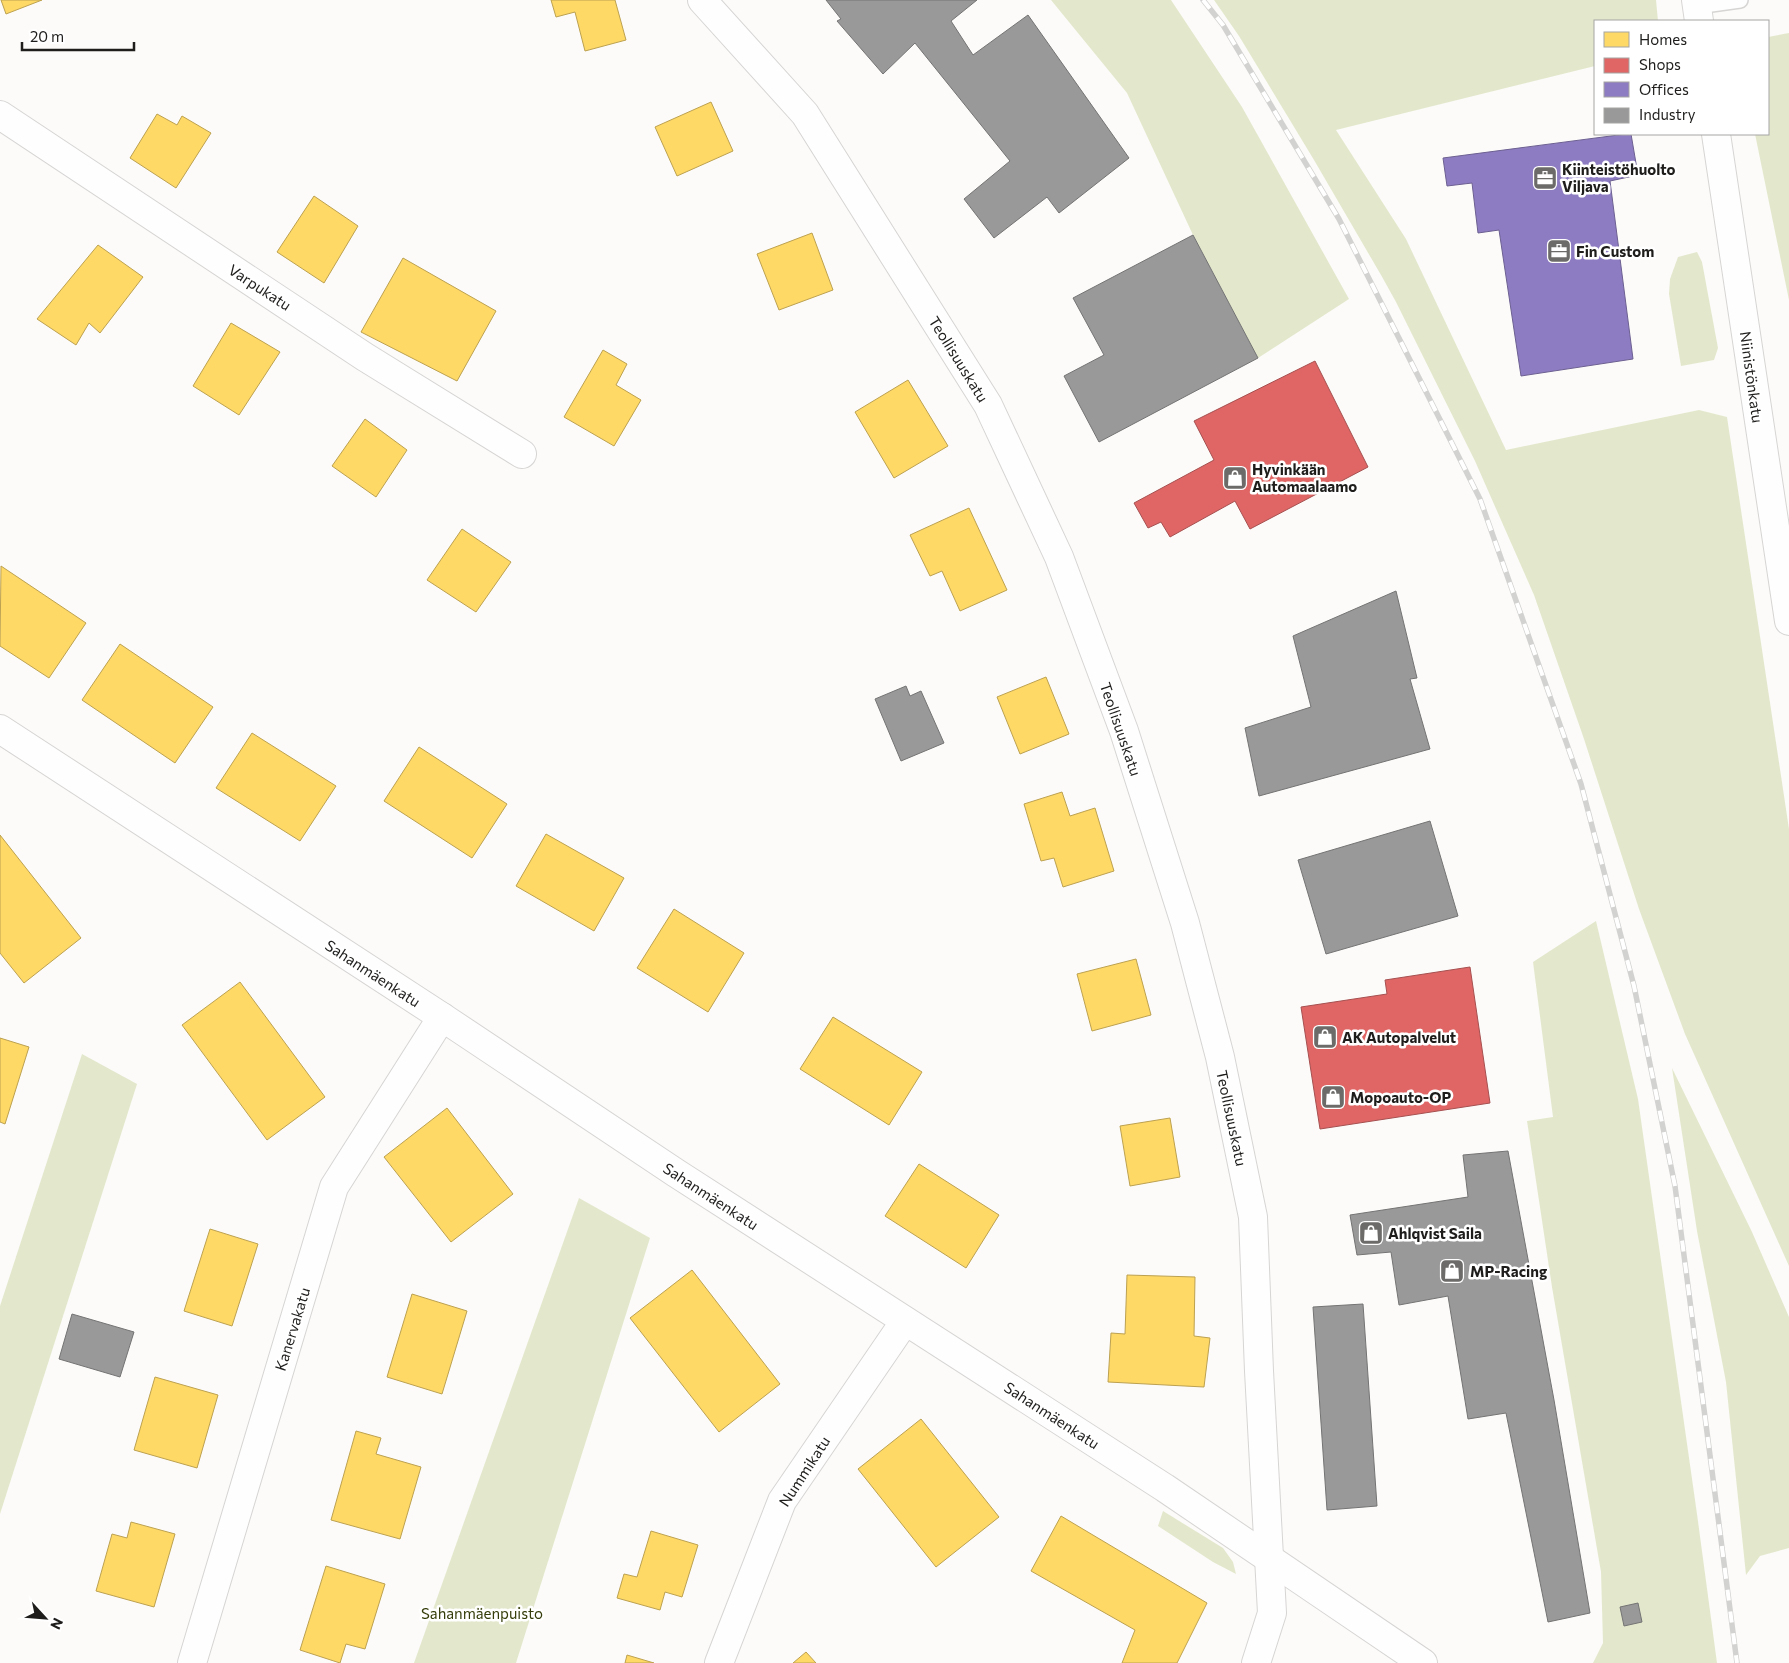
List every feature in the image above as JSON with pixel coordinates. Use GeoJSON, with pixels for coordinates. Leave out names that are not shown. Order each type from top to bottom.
{"type":"FeatureCollection","features":[{"type":"Feature","properties":{"kind":"street","name":"Teollisuuskatu"},"geometry":{"type":"LineString","coordinates":[[702,0],[806,114],[988,405],[1059,557],[1124,731],[1185,922],[1220,1058],[1253,1217],[1272,1613],[1256,1663]]}},
{"type":"Feature","properties":{"kind":"street","name":"Varpukatu"},"geometry":{"type":"LineString","coordinates":[[0,115],[365,357],[522,454]]}},
{"type":"Feature","properties":{"kind":"street","name":"Niinistönkatu"},"geometry":{"type":"LineString","coordinates":[[1716,135],[1789,621]]}},
{"type":"Feature","properties":{"kind":"street","name":"Sahanmäenkatu"},"geometry":{"type":"LineString","coordinates":[[0,728],[442,1017],[676,1173],[1165,1488],[1423,1663]]}},
{"type":"Feature","properties":{"kind":"street","name":"Kanervakatu"},"geometry":{"type":"LineString","coordinates":[[192,1663],[334,1187],[442,1017]]}},
{"type":"Feature","properties":{"kind":"street","name":"Nummikatu"},"geometry":{"type":"LineString","coordinates":[[719,1663],[782,1501],[905,1321]]}},
{"type":"Feature","properties":{"kind":"lane"},"geometry":{"type":"LineString","coordinates":[[1697,9],[1740,0]]}},
{"type":"Feature","properties":{"kind":"green space"},"geometry":{"type":"Polygon","coordinates":[[[1051,0],[1171,0],[1242,107],[1349,299],[1258,358],[1193,235],[1127,93],[1051,0]]]}},
{"type":"Feature","properties":{"kind":"green space"},"geometry":{"type":"Polygon","coordinates":[[[1214,0],[1656,0],[1658,20],[1594,20],[1594,66],[1336,130],[1406,239],[1506,450],[1699,410],[1727,417],[1789,829],[1789,1266],[1685,1034],[1639,909],[1584,739],[1534,595],[1475,461],[1396,302],[1314,160],[1239,36],[1214,0]]]}},
{"type":"Feature","properties":{"kind":"green space"},"geometry":{"type":"Polygon","coordinates":[[[1789,33],[1789,300],[1755,135],[1769,135],[1769,37],[1789,33]]]}},
{"type":"Feature","properties":{"kind":"green space"},"geometry":{"type":"Polygon","coordinates":[[[1697,252],[1702,262],[1718,348],[1714,360],[1681,366],[1669,294],[1670,279],[1678,257],[1697,252]]]}},
{"type":"Feature","properties":{"kind":"green space"},"geometry":{"type":"Polygon","coordinates":[[[1596,921],[1638,1099],[1717,1663],[1593,1663],[1603,1643],[1601,1572],[1552,1287],[1527,1121],[1553,1117],[1533,962],[1596,921]]]}},
{"type":"Feature","properties":{"kind":"green space"},"geometry":{"type":"Polygon","coordinates":[[[82,1054],[137,1084],[0,1514],[0,1306],[82,1054]]]}},
{"type":"Feature","properties":{"kind":"green space"},"geometry":{"type":"Polygon","coordinates":[[[1672,1068],[1752,1232],[1789,1317],[1789,1548],[1760,1556],[1746,1575],[1726,1382],[1697,1231],[1672,1068]]]}},
{"type":"Feature","properties":{"kind":"green space","name":"Sahanmäenpuisto"},"geometry":{"type":"Polygon","coordinates":[[[579,1198],[650,1238],[516,1663],[414,1663],[579,1198]]]}},
{"type":"Feature","properties":{"kind":"green space"},"geometry":{"type":"Polygon","coordinates":[[[1163,1511],[1223,1548],[1233,1562],[1236,1574],[1213,1562],[1158,1526],[1163,1511]]]}},
{"type":"Feature","properties":{"kind":"building: Homes"},"geometry":{"type":"Polygon","coordinates":[[[1,0],[42,0],[6,14],[1,0]]]}},
{"type":"Feature","properties":{"kind":"building: Homes"},"geometry":{"type":"Polygon","coordinates":[[[551,0],[615,0],[626,40],[585,51],[575,12],[556,17],[551,0]]]}},
{"type":"Feature","properties":{"kind":"building: Homes"},"geometry":{"type":"Polygon","coordinates":[[[711,102],[733,151],[677,176],[655,127],[711,102]]]}},
{"type":"Feature","properties":{"kind":"building: Homes"},"geometry":{"type":"Polygon","coordinates":[[[157,114],[177,125],[182,116],[211,133],[176,188],[130,158],[157,114]]]}},
{"type":"Feature","properties":{"kind":"building: Homes"},"geometry":{"type":"Polygon","coordinates":[[[314,196],[358,226],[324,283],[277,252],[314,196]]]}},
{"type":"Feature","properties":{"kind":"building: Homes"},"geometry":{"type":"Polygon","coordinates":[[[812,233],[833,290],[779,310],[757,254],[812,233]]]}},
{"type":"Feature","properties":{"kind":"building: Homes"},"geometry":{"type":"Polygon","coordinates":[[[98,245],[143,277],[100,333],[89,323],[76,345],[37,319],[98,245]]]}},
{"type":"Feature","properties":{"kind":"building: Homes"},"geometry":{"type":"Polygon","coordinates":[[[403,258],[496,311],[457,381],[361,332],[403,258]]]}},
{"type":"Feature","properties":{"kind":"building: Homes"},"geometry":{"type":"Polygon","coordinates":[[[231,323],[280,352],[239,415],[193,386],[231,323]]]}},
{"type":"Feature","properties":{"kind":"building: Homes"},"geometry":{"type":"Polygon","coordinates":[[[603,350],[627,364],[616,385],[641,400],[614,446],[564,417],[603,350]]]}},
{"type":"Feature","properties":{"kind":"building: Homes"},"geometry":{"type":"Polygon","coordinates":[[[908,380],[948,446],[894,478],[855,412],[908,380]]]}},
{"type":"Feature","properties":{"kind":"building: Homes"},"geometry":{"type":"Polygon","coordinates":[[[365,419],[407,450],[376,497],[332,466],[365,419]]]}},
{"type":"Feature","properties":{"kind":"building: Homes"},"geometry":{"type":"Polygon","coordinates":[[[969,508],[1007,590],[960,611],[942,571],[930,576],[910,535],[969,508]]]}},
{"type":"Feature","properties":{"kind":"building: Homes"},"geometry":{"type":"Polygon","coordinates":[[[462,529],[511,562],[476,612],[427,580],[462,529]]]}},
{"type":"Feature","properties":{"kind":"building: Homes"},"geometry":{"type":"Polygon","coordinates":[[[1,566],[86,623],[49,678],[0,646],[1,566]]]}},
{"type":"Feature","properties":{"kind":"building: Homes"},"geometry":{"type":"Polygon","coordinates":[[[120,644],[213,707],[175,763],[82,700],[120,644]]]}},
{"type":"Feature","properties":{"kind":"building: Homes"},"geometry":{"type":"Polygon","coordinates":[[[1046,677],[1069,734],[1020,754],[997,697],[1046,677]]]}},
{"type":"Feature","properties":{"kind":"building: Homes"},"geometry":{"type":"Polygon","coordinates":[[[252,733],[336,786],[300,841],[216,788],[252,733]]]}},
{"type":"Feature","properties":{"kind":"building: Homes"},"geometry":{"type":"Polygon","coordinates":[[[419,747],[507,804],[472,858],[384,801],[419,747]]]}},
{"type":"Feature","properties":{"kind":"building: Homes"},"geometry":{"type":"Polygon","coordinates":[[[1062,792],[1070,816],[1095,808],[1114,871],[1063,887],[1054,858],[1041,861],[1024,804],[1062,792]]]}},
{"type":"Feature","properties":{"kind":"building: Homes"},"geometry":{"type":"Polygon","coordinates":[[[546,834],[624,878],[594,931],[516,886],[546,834]]]}},
{"type":"Feature","properties":{"kind":"building: Homes"},"geometry":{"type":"Polygon","coordinates":[[[0,835],[81,938],[24,983],[0,953],[0,835]]]}},
{"type":"Feature","properties":{"kind":"building: Homes"},"geometry":{"type":"Polygon","coordinates":[[[674,909],[744,953],[708,1012],[637,968],[674,909]]]}},
{"type":"Feature","properties":{"kind":"building: Homes"},"geometry":{"type":"Polygon","coordinates":[[[1136,959],[1151,1015],[1092,1031],[1077,974],[1136,959]]]}},
{"type":"Feature","properties":{"kind":"building: Homes"},"geometry":{"type":"Polygon","coordinates":[[[240,982],[325,1097],[267,1140],[182,1025],[240,982]]]}},
{"type":"Feature","properties":{"kind":"building: Homes"},"geometry":{"type":"Polygon","coordinates":[[[833,1017],[922,1072],[889,1125],[800,1069],[833,1017]]]}},
{"type":"Feature","properties":{"kind":"building: Homes"},"geometry":{"type":"Polygon","coordinates":[[[0,1038],[29,1047],[5,1124],[0,1122],[0,1038]]]}},
{"type":"Feature","properties":{"kind":"building: Homes"},"geometry":{"type":"Polygon","coordinates":[[[447,1108],[513,1194],[451,1242],[384,1157],[447,1108]]]}},
{"type":"Feature","properties":{"kind":"building: Homes"},"geometry":{"type":"Polygon","coordinates":[[[1170,1118],[1180,1177],[1130,1186],[1120,1126],[1170,1118]]]}},
{"type":"Feature","properties":{"kind":"building: Homes"},"geometry":{"type":"Polygon","coordinates":[[[919,1164],[999,1215],[966,1268],[885,1216],[919,1164]]]}},
{"type":"Feature","properties":{"kind":"building: Homes"},"geometry":{"type":"Polygon","coordinates":[[[210,1229],[258,1244],[232,1326],[184,1311],[210,1229]]]}},
{"type":"Feature","properties":{"kind":"building: Homes"},"geometry":{"type":"Polygon","coordinates":[[[692,1270],[780,1384],[719,1432],[630,1318],[692,1270]]]}},
{"type":"Feature","properties":{"kind":"building: Homes"},"geometry":{"type":"Polygon","coordinates":[[[1127,1275],[1195,1277],[1194,1336],[1210,1338],[1204,1387],[1108,1382],[1111,1333],[1125,1334],[1127,1275]]]}},
{"type":"Feature","properties":{"kind":"building: Homes"},"geometry":{"type":"Polygon","coordinates":[[[412,1294],[467,1311],[442,1394],[387,1377],[412,1294]]]}},
{"type":"Feature","properties":{"kind":"building: Homes"},"geometry":{"type":"Polygon","coordinates":[[[155,1377],[218,1395],[197,1468],[134,1450],[155,1377]]]}},
{"type":"Feature","properties":{"kind":"building: Homes"},"geometry":{"type":"Polygon","coordinates":[[[921,1419],[999,1517],[936,1567],[858,1469],[921,1419]]]}},
{"type":"Feature","properties":{"kind":"building: Homes"},"geometry":{"type":"Polygon","coordinates":[[[356,1431],[381,1438],[376,1454],[421,1467],[400,1539],[331,1520],[356,1431]]]}},
{"type":"Feature","properties":{"kind":"building: Homes"},"geometry":{"type":"Polygon","coordinates":[[[1061,1516],[1207,1603],[1177,1663],[1122,1663],[1135,1630],[1031,1571],[1061,1516]]]}},
{"type":"Feature","properties":{"kind":"building: Homes"},"geometry":{"type":"Polygon","coordinates":[[[131,1522],[175,1534],[154,1607],[96,1591],[112,1534],[127,1538],[131,1522]]]}},
{"type":"Feature","properties":{"kind":"building: Homes"},"geometry":{"type":"Polygon","coordinates":[[[651,1531],[698,1545],[682,1597],[665,1592],[660,1610],[617,1598],[624,1574],[637,1577],[651,1531]]]}},
{"type":"Feature","properties":{"kind":"building: Homes"},"geometry":{"type":"Polygon","coordinates":[[[326,1566],[385,1584],[365,1649],[346,1644],[340,1663],[300,1650],[326,1566]]]}},
{"type":"Feature","properties":{"kind":"building: Homes"},"geometry":{"type":"Polygon","coordinates":[[[806,1652],[816,1663],[793,1663],[806,1652]]]}},
{"type":"Feature","properties":{"kind":"building: Homes"},"geometry":{"type":"Polygon","coordinates":[[[627,1655],[654,1663],[625,1663],[627,1655]]]}},
{"type":"Feature","properties":{"kind":"building: Shops"},"geometry":{"type":"Polygon","coordinates":[[[1315,361],[1368,467],[1250,529],[1235,501],[1170,537],[1161,522],[1148,528],[1134,503],[1214,460],[1194,421],[1315,361]]]}},
{"type":"Feature","properties":{"kind":"building: Shops"},"geometry":{"type":"Polygon","coordinates":[[[1470,967],[1490,1103],[1320,1129],[1301,1007],[1387,994],[1385,980],[1470,967]]]}},
{"type":"Feature","properties":{"kind":"building: Offices"},"geometry":{"type":"Polygon","coordinates":[[[1618,135],[1631,135],[1638,175],[1610,181],[1633,359],[1521,376],[1499,230],[1478,233],[1472,183],[1447,186],[1443,158],[1618,135]]]}},
{"type":"Feature","properties":{"kind":"building: Industry"},"geometry":{"type":"Polygon","coordinates":[[[826,0],[977,0],[951,21],[973,55],[1028,15],[1129,158],[1059,213],[1047,197],[994,238],[964,199],[1010,161],[915,43],[883,74],[837,21],[841,19],[826,0]]]}},
{"type":"Feature","properties":{"kind":"building: Industry"},"geometry":{"type":"Polygon","coordinates":[[[1193,235],[1258,358],[1099,442],[1064,376],[1104,355],[1073,298],[1193,235]]]}},
{"type":"Feature","properties":{"kind":"building: Industry"},"geometry":{"type":"Polygon","coordinates":[[[1396,591],[1417,678],[1410,679],[1430,749],[1259,796],[1245,728],[1311,707],[1293,636],[1396,591]]]}},
{"type":"Feature","properties":{"kind":"building: Industry"},"geometry":{"type":"Polygon","coordinates":[[[906,686],[910,696],[921,691],[944,743],[901,761],[875,699],[906,686]]]}},
{"type":"Feature","properties":{"kind":"building: Industry"},"geometry":{"type":"Polygon","coordinates":[[[1430,821],[1458,916],[1326,954],[1298,860],[1430,821]]]}},
{"type":"Feature","properties":{"kind":"building: Industry"},"geometry":{"type":"Polygon","coordinates":[[[1508,1151],[1554,1400],[1590,1613],[1548,1622],[1506,1413],[1468,1419],[1448,1296],[1399,1305],[1391,1252],[1357,1255],[1350,1215],[1468,1197],[1463,1155],[1508,1151]]]}},
{"type":"Feature","properties":{"kind":"building: Industry"},"geometry":{"type":"Polygon","coordinates":[[[1363,1304],[1377,1506],[1327,1510],[1313,1307],[1363,1304]]]}},
{"type":"Feature","properties":{"kind":"building: Industry"},"geometry":{"type":"Polygon","coordinates":[[[72,1314],[134,1332],[120,1377],[59,1359],[72,1314]]]}},
{"type":"Feature","properties":{"kind":"building: Industry"},"geometry":{"type":"Polygon","coordinates":[[[1638,1603],[1642,1622],[1624,1626],[1620,1607],[1638,1603]]]}},
{"type":"Feature","properties":{"kind":"railway"},"geometry":{"type":"LineString","coordinates":[[1203,0],[1223,25],[1339,219],[1480,499],[1581,784],[1634,986],[1675,1186],[1737,1663]]}},
{"type":"Feature","properties":{"kind":"place","name":"Kiinteistöhuolto Viljava"},"geometry":{"type":"Point","coordinates":[1545,178]}},
{"type":"Feature","properties":{"kind":"place","name":"Fin Custom"},"geometry":{"type":"Point","coordinates":[1559,251]}},
{"type":"Feature","properties":{"kind":"place","name":"Hyvinkään Automaalaamo"},"geometry":{"type":"Point","coordinates":[1235,478]}},
{"type":"Feature","properties":{"kind":"place","name":"AK Autopalvelut"},"geometry":{"type":"Point","coordinates":[1325,1037]}},
{"type":"Feature","properties":{"kind":"place","name":"Mopoauto-OP"},"geometry":{"type":"Point","coordinates":[1333,1097]}},
{"type":"Feature","properties":{"kind":"place","name":"Ahlqvist Saila"},"geometry":{"type":"Point","coordinates":[1371,1233]}},
{"type":"Feature","properties":{"kind":"place","name":"MP-Racing"},"geometry":{"type":"Point","coordinates":[1452,1271]}}]}
